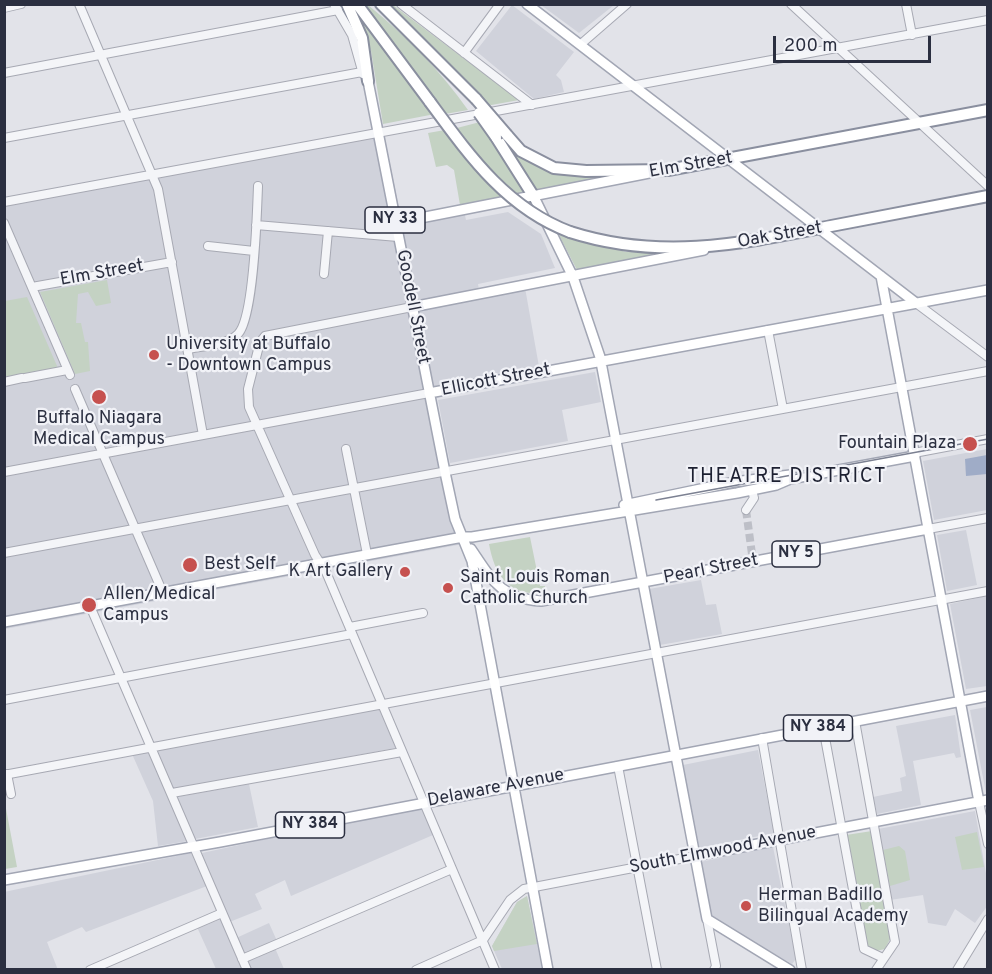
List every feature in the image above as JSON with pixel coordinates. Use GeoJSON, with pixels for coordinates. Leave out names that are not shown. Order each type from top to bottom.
{"type":"FeatureCollection","features":[{"type":"Feature","properties":{"kind":"highway"},"geometry":{"type":"LineString","coordinates":[[357,4],[472,159],[503,192],[536,217],[570,232],[608,244],[651,249],[718,247]]}},
{"type":"Feature","properties":{"kind":"highway"},"geometry":{"type":"LineString","coordinates":[[381,4],[424,45],[465,91],[476,99],[502,136],[534,197]]}},
{"type":"Feature","properties":{"kind":"highway","name":"NY 33"},"geometry":{"type":"LineString","coordinates":[[340,6],[362,38],[365,76]]}},
{"type":"Feature","properties":{"kind":"highway","name":"Elm Street"},"geometry":{"type":"LineString","coordinates":[[668,170],[987,110]]}},
{"type":"Feature","properties":{"kind":"highway"},"geometry":{"type":"LineString","coordinates":[[502,136],[521,151],[554,168],[578,171],[668,170]]}},
{"type":"Feature","properties":{"kind":"highway","name":"Oak Street"},"geometry":{"type":"LineString","coordinates":[[718,247],[987,196]]}},
{"type":"Feature","properties":{"kind":"main road"},"geometry":{"type":"LineString","coordinates":[[527,4],[916,303]]}},
{"type":"Feature","properties":{"kind":"main road","name":"Goodell Street"},"geometry":{"type":"LineString","coordinates":[[365,76],[455,519],[463,537]]}},
{"type":"Feature","properties":{"kind":"main road","name":"Elm Street"},"geometry":{"type":"LineString","coordinates":[[395,223],[668,170]]}},
{"type":"Feature","properties":{"kind":"main road"},"geometry":{"type":"LineString","coordinates":[[534,197],[573,277],[601,362],[707,920],[790,969]]}},
{"type":"Feature","properties":{"kind":"main road","name":"Oak Street"},"geometry":{"type":"LineString","coordinates":[[412,307],[718,247]]}},
{"type":"Feature","properties":{"kind":"main road"},"geometry":{"type":"LineString","coordinates":[[881,276],[960,701],[983,801]]}},
{"type":"Feature","properties":{"kind":"main road","name":"Ellicott Street"},"geometry":{"type":"LineString","coordinates":[[429,393],[987,290]]}},
{"type":"Feature","properties":{"kind":"main road"},"geometry":{"type":"LineString","coordinates":[[4,622],[629,507],[656,507],[737,493],[776,485],[790,479],[915,455]]}},
{"type":"Feature","properties":{"kind":"main road"},"geometry":{"type":"LineString","coordinates":[[629,507],[655,496],[915,455]]}},
{"type":"Feature","properties":{"kind":"main road","name":"Pearl Street"},"geometry":{"type":"LineString","coordinates":[[463,537],[494,582],[516,598],[541,601],[644,583],[753,558],[928,529]]}},
{"type":"Feature","properties":{"kind":"main road"},"geometry":{"type":"LineString","coordinates":[[463,537],[472,561],[548,969]]}},
{"type":"Feature","properties":{"kind":"main road","name":"Delaware Avenue"},"geometry":{"type":"LineString","coordinates":[[4,880],[195,847],[987,696]]}},
{"type":"Feature","properties":{"kind":"main road","name":"South Elmwood Avenue"},"geometry":{"type":"LineString","coordinates":[[695,856],[983,801]]}},
{"type":"Feature","properties":{"kind":"street"},"geometry":{"type":"LineString","coordinates":[[4,8],[21,4]]}},
{"type":"Feature","properties":{"kind":"street"},"geometry":{"type":"LineString","coordinates":[[79,4],[159,189],[203,435]]}},
{"type":"Feature","properties":{"kind":"street"},"geometry":{"type":"LineString","coordinates":[[401,4],[532,105]]}},
{"type":"Feature","properties":{"kind":"street"},"geometry":{"type":"LineString","coordinates":[[464,53],[500,4]]}},
{"type":"Feature","properties":{"kind":"street"},"geometry":{"type":"LineString","coordinates":[[581,44],[627,4]]}},
{"type":"Feature","properties":{"kind":"street"},"geometry":{"type":"LineString","coordinates":[[791,4],[987,186]]}},
{"type":"Feature","properties":{"kind":"street"},"geometry":{"type":"LineString","coordinates":[[906,4],[912,34]]}},
{"type":"Feature","properties":{"kind":"street"},"geometry":{"type":"LineString","coordinates":[[4,73],[340,6]]}},
{"type":"Feature","properties":{"kind":"street"},"geometry":{"type":"LineString","coordinates":[[4,202],[987,20]]}},
{"type":"Feature","properties":{"kind":"street"},"geometry":{"type":"LineString","coordinates":[[4,138],[127,115],[365,76]]}},
{"type":"Feature","properties":{"kind":"street"},"geometry":{"type":"LineString","coordinates":[[189,349],[227,340],[238,334],[248,303],[258,186]]}},
{"type":"Feature","properties":{"kind":"street"},"geometry":{"type":"LineString","coordinates":[[4,223],[69,373],[4,382]]}},
{"type":"Feature","properties":{"kind":"street"},"geometry":{"type":"LineString","coordinates":[[256,225],[398,237]]}},
{"type":"Feature","properties":{"kind":"street"},"geometry":{"type":"LineString","coordinates":[[324,274],[328,231]]}},
{"type":"Feature","properties":{"kind":"street"},"geometry":{"type":"LineString","coordinates":[[208,246],[254,251]]}},
{"type":"Feature","properties":{"kind":"street","name":"Elm Street"},"geometry":{"type":"LineString","coordinates":[[32,287],[172,262]]}},
{"type":"Feature","properties":{"kind":"street"},"geometry":{"type":"LineString","coordinates":[[916,303],[987,357]]}},
{"type":"Feature","properties":{"kind":"street"},"geometry":{"type":"LineString","coordinates":[[412,307],[265,336],[257,351],[247,396],[249,407],[351,631],[495,969]]}},
{"type":"Feature","properties":{"kind":"street"},"geometry":{"type":"LineString","coordinates":[[768,330],[783,409]]}},
{"type":"Feature","properties":{"kind":"street"},"geometry":{"type":"LineString","coordinates":[[4,553],[987,371]]}},
{"type":"Feature","properties":{"kind":"street"},"geometry":{"type":"LineString","coordinates":[[75,389],[163,593]]}},
{"type":"Feature","properties":{"kind":"street","name":"Ellicott Street"},"geometry":{"type":"LineString","coordinates":[[4,472],[429,393]]}},
{"type":"Feature","properties":{"kind":"street"},"geometry":{"type":"LineString","coordinates":[[915,455],[987,441]]}},
{"type":"Feature","properties":{"kind":"street"},"geometry":{"type":"LineString","coordinates":[[346,449],[367,554]]}},
{"type":"Feature","properties":{"kind":"street"},"geometry":{"type":"LineString","coordinates":[[746,510],[754,498],[753,494]]}},
{"type":"Feature","properties":{"kind":"street","name":"Pearl Street"},"geometry":{"type":"LineString","coordinates":[[928,529],[987,518]]}},
{"type":"Feature","properties":{"kind":"street"},"geometry":{"type":"LineString","coordinates":[[11,794],[6,774],[987,591]]}},
{"type":"Feature","properties":{"kind":"street"},"geometry":{"type":"LineString","coordinates":[[90,606],[172,793],[245,969]]}},
{"type":"Feature","properties":{"kind":"street"},"geometry":{"type":"LineString","coordinates":[[4,700],[351,631],[423,613]]}},
{"type":"Feature","properties":{"kind":"street"},"geometry":{"type":"LineString","coordinates":[[855,721],[895,942],[876,969]]}},
{"type":"Feature","properties":{"kind":"street"},"geometry":{"type":"LineString","coordinates":[[823,727],[864,949],[882,958]]}},
{"type":"Feature","properties":{"kind":"street"},"geometry":{"type":"LineString","coordinates":[[762,738],[802,969]]}},
{"type":"Feature","properties":{"kind":"street"},"geometry":{"type":"LineString","coordinates":[[172,793],[402,752]]}},
{"type":"Feature","properties":{"kind":"street"},"geometry":{"type":"LineString","coordinates":[[618,766],[657,969]]}},
{"type":"Feature","properties":{"kind":"street"},"geometry":{"type":"LineString","coordinates":[[983,801],[987,844]]}},
{"type":"Feature","properties":{"kind":"street","name":"South Elmwood Avenue"},"geometry":{"type":"LineString","coordinates":[[483,940],[518,892],[533,887],[695,856]]}},
{"type":"Feature","properties":{"kind":"street"},"geometry":{"type":"LineString","coordinates":[[242,959],[452,869]]}},
{"type":"Feature","properties":{"kind":"street"},"geometry":{"type":"LineString","coordinates":[[90,969],[222,913]]}},
{"type":"Feature","properties":{"kind":"street"},"geometry":{"type":"LineString","coordinates":[[957,969],[987,919]]}},
{"type":"Feature","properties":{"kind":"street"},"geometry":{"type":"LineString","coordinates":[[707,920],[716,966],[714,969]]}},
{"type":"Feature","properties":{"kind":"street"},"geometry":{"type":"LineString","coordinates":[[416,969],[483,940]]}},
{"type":"Feature","properties":{"kind":"shaded area"},"geometry":{"type":"Polygon","coordinates":[[[512,5],[574,52],[556,75],[561,80],[564,92],[534,99],[476,51],[512,5]]]}},
{"type":"Feature","properties":{"kind":"shaded area"},"geometry":{"type":"Polygon","coordinates":[[[541,5],[614,5],[579,33],[541,5]]]}},
{"type":"Feature","properties":{"kind":"shaded area","name":"Buffalo Niagara Medical Campus"},"geometry":{"type":"Polygon","coordinates":[[[383,129],[401,218],[463,206],[466,220],[508,212],[541,234],[555,268],[478,284],[479,290],[524,282],[541,378],[434,398],[463,544],[5,629],[5,199],[383,129]]]}},
{"type":"Feature","properties":{"kind":"shaded area"},"geometry":{"type":"Polygon","coordinates":[[[595,372],[601,402],[562,410],[568,441],[450,463],[438,400],[595,372]]]}},
{"type":"Feature","properties":{"kind":"shaded area"},"geometry":{"type":"Polygon","coordinates":[[[987,449],[987,510],[934,520],[923,461],[987,449]]]}},
{"type":"Feature","properties":{"kind":"shaded area"},"geometry":{"type":"Polygon","coordinates":[[[966,530],[977,585],[947,591],[937,535],[966,530]]]}},
{"type":"Feature","properties":{"kind":"shaded area"},"geometry":{"type":"Polygon","coordinates":[[[701,580],[706,605],[716,604],[722,634],[660,645],[649,589],[701,580]]]}},
{"type":"Feature","properties":{"kind":"shaded area"},"geometry":{"type":"Polygon","coordinates":[[[987,596],[987,686],[966,689],[950,604],[987,596]]]}},
{"type":"Feature","properties":{"kind":"shaded area"},"geometry":{"type":"Polygon","coordinates":[[[987,707],[988,793],[986,793],[970,710],[987,707]]]}},
{"type":"Feature","properties":{"kind":"shaded area"},"geometry":{"type":"Polygon","coordinates":[[[379,709],[396,748],[174,789],[156,751],[379,709]]]}},
{"type":"Feature","properties":{"kind":"shaded area"},"geometry":{"type":"Polygon","coordinates":[[[955,715],[961,757],[956,758],[954,753],[913,761],[921,805],[877,814],[873,797],[902,791],[900,778],[906,776],[896,726],[955,715]]]}},
{"type":"Feature","properties":{"kind":"shaded area"},"geometry":{"type":"Polygon","coordinates":[[[758,750],[774,833],[699,848],[683,765],[758,750]]]}},
{"type":"Feature","properties":{"kind":"shaded area"},"geometry":{"type":"Polygon","coordinates":[[[148,752],[188,841],[158,846],[153,801],[132,754],[148,752]]]}},
{"type":"Feature","properties":{"kind":"shaded area"},"geometry":{"type":"Polygon","coordinates":[[[249,784],[258,827],[195,839],[176,797],[249,784]]]}},
{"type":"Feature","properties":{"kind":"shaded area"},"geometry":{"type":"Polygon","coordinates":[[[421,806],[433,835],[291,896],[285,880],[255,894],[262,909],[227,923],[207,876],[202,853],[421,806]]]}},
{"type":"Feature","properties":{"kind":"shaded area"},"geometry":{"type":"Polygon","coordinates":[[[975,811],[987,879],[988,905],[975,923],[955,909],[946,926],[928,923],[923,895],[890,900],[878,829],[975,811]]]}},
{"type":"Feature","properties":{"kind":"shaded area","name":"Herman Badillo Bilingual Academy"},"geometry":{"type":"Polygon","coordinates":[[[773,847],[796,959],[792,964],[711,917],[700,862],[773,847]]]}},
{"type":"Feature","properties":{"kind":"shaded area"},"geometry":{"type":"Polygon","coordinates":[[[191,853],[207,886],[86,932],[82,927],[47,942],[58,970],[5,969],[4,892],[191,853]]]}},
{"type":"Feature","properties":{"kind":"shaded area"},"geometry":{"type":"Polygon","coordinates":[[[527,896],[542,969],[502,969],[492,946],[517,902],[527,896]]]}},
{"type":"Feature","properties":{"kind":"shaded area"},"geometry":{"type":"Polygon","coordinates":[[[222,917],[244,969],[216,969],[197,927],[222,917]]]}},
{"type":"Feature","properties":{"kind":"shaded area"},"geometry":{"type":"Polygon","coordinates":[[[269,923],[277,941],[242,957],[234,939],[269,923]]]}},
{"type":"Feature","properties":{"kind":"shaded area"},"geometry":{"type":"Polygon","coordinates":[[[275,948],[284,969],[251,969],[247,960],[275,948]]]}},
{"type":"Feature","properties":{"kind":"green space"},"geometry":{"type":"Polygon","coordinates":[[[362,5],[368,5],[409,41],[446,81],[468,110],[445,114],[390,38],[362,5]]]}},
{"type":"Feature","properties":{"kind":"green space"},"geometry":{"type":"Polygon","coordinates":[[[389,5],[393,5],[519,100],[486,106],[448,62],[389,5]]]}},
{"type":"Feature","properties":{"kind":"green space"},"geometry":{"type":"Polygon","coordinates":[[[353,7],[435,114],[383,124],[371,51],[353,7]]]}},
{"type":"Feature","properties":{"kind":"green space"},"geometry":{"type":"Polygon","coordinates":[[[480,122],[499,148],[525,194],[515,196],[480,160],[457,128],[480,122]]]}},
{"type":"Feature","properties":{"kind":"green space"},"geometry":{"type":"Polygon","coordinates":[[[445,130],[502,198],[460,205],[454,170],[447,165],[436,167],[428,133],[445,130]]]}},
{"type":"Feature","properties":{"kind":"green space"},"geometry":{"type":"Polygon","coordinates":[[[506,144],[532,163],[617,175],[536,191],[506,144]]]}},
{"type":"Feature","properties":{"kind":"green space"},"geometry":{"type":"Polygon","coordinates":[[[558,233],[626,252],[673,253],[578,272],[558,233]]]}},
{"type":"Feature","properties":{"kind":"green space"},"geometry":{"type":"Polygon","coordinates":[[[107,280],[111,303],[96,306],[88,292],[78,294],[76,323],[81,323],[85,342],[88,342],[90,371],[75,374],[40,292],[107,280]]]}},
{"type":"Feature","properties":{"kind":"green space"},"geometry":{"type":"Polygon","coordinates":[[[27,297],[57,366],[56,369],[5,377],[5,301],[27,297]]]}},
{"type":"Feature","properties":{"kind":"green space"},"geometry":{"type":"Polygon","coordinates":[[[530,537],[540,586],[545,586],[546,593],[523,592],[514,588],[500,575],[492,556],[489,544],[530,537]]]}},
{"type":"Feature","properties":{"kind":"green space"},"geometry":{"type":"Polygon","coordinates":[[[4,798],[17,867],[5,869],[4,869],[4,798]]]}},
{"type":"Feature","properties":{"kind":"green space"},"geometry":{"type":"Polygon","coordinates":[[[872,831],[890,939],[885,949],[876,951],[868,947],[865,937],[846,835],[872,831]]]}},
{"type":"Feature","properties":{"kind":"green space"},"geometry":{"type":"Polygon","coordinates":[[[977,832],[984,867],[962,870],[955,837],[977,832]]]}},
{"type":"Feature","properties":{"kind":"green space"},"geometry":{"type":"Polygon","coordinates":[[[899,846],[905,851],[910,880],[890,886],[883,850],[899,846]]]}},
{"type":"Feature","properties":{"kind":"green space"},"geometry":{"type":"Polygon","coordinates":[[[527,896],[537,944],[494,951],[492,946],[517,902],[527,896]]]}},
{"type":"Feature","properties":{"kind":"water"},"geometry":{"type":"Polygon","coordinates":[[[987,455],[987,474],[966,476],[965,459],[987,455]]]}},
{"type":"Feature","properties":{"kind":"tunnel"},"geometry":{"type":"LineString","coordinates":[[746,510],[752,554]]}},
{"type":"Feature","properties":{"kind":"tram line"},"geometry":{"type":"LineString","coordinates":[[656,500],[988,439]]}},
{"type":"Feature","properties":{"kind":"place","name":"University at Buffalo - Downtown Campus"},"geometry":{"type":"Point","coordinates":[154,355]}},
{"type":"Feature","properties":{"kind":"place","name":"Buffalo Niagara Medical Campus"},"geometry":{"type":"Point","coordinates":[99,397]}},
{"type":"Feature","properties":{"kind":"place","name":"Fountain Plaza"},"geometry":{"type":"Point","coordinates":[970,444]}},
{"type":"Feature","properties":{"kind":"place","name":"Best Self"},"geometry":{"type":"Point","coordinates":[190,565]}},
{"type":"Feature","properties":{"kind":"place","name":"K Art Gallery"},"geometry":{"type":"Point","coordinates":[405,572]}},
{"type":"Feature","properties":{"kind":"place","name":"Saint Louis Roman Catholic Church"},"geometry":{"type":"Point","coordinates":[448,588]}},
{"type":"Feature","properties":{"kind":"place","name":"Allen/Medical Campus"},"geometry":{"type":"Point","coordinates":[89,605]}},
{"type":"Feature","properties":{"kind":"place","name":"Herman Badillo Bilingual Academy"},"geometry":{"type":"Point","coordinates":[746,906]}},
{"type":"Feature","properties":{"kind":"district","name":"THEATRE DISTRICT"},"geometry":{"type":"Point","coordinates":[787,478]}}]}
